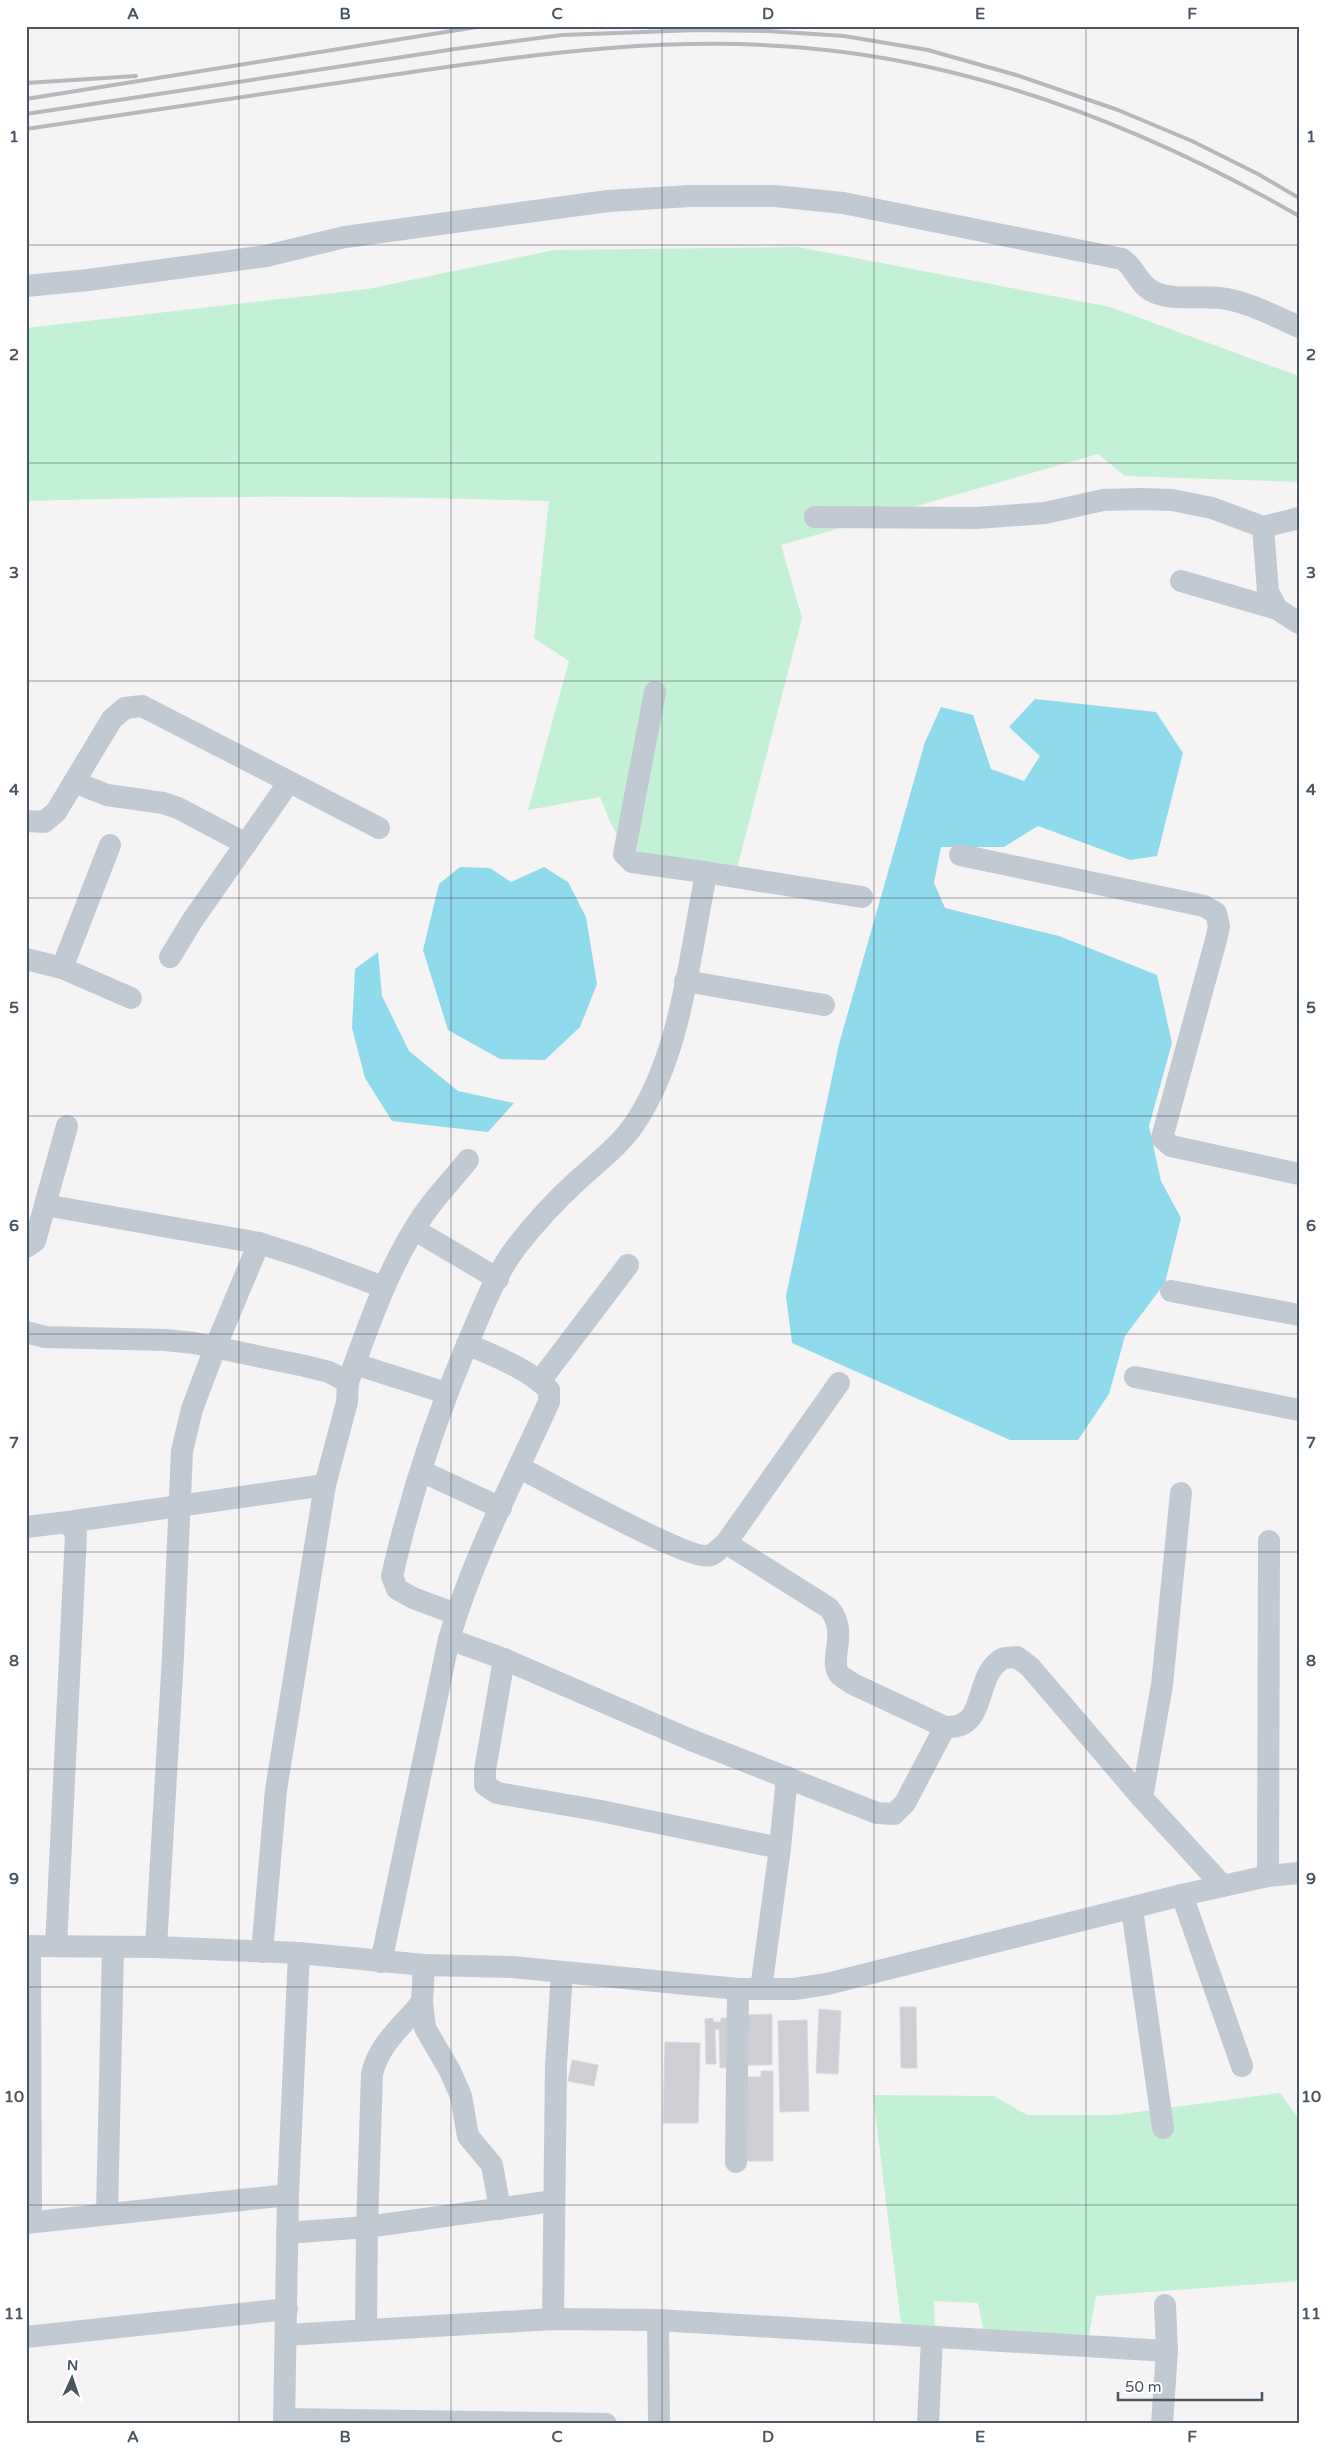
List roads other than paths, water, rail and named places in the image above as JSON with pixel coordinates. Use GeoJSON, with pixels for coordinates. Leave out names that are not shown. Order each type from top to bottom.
{"type":"FeatureCollection","features":[{"type":"Feature","properties":{"kind":"street"},"geometry":{"type":"LineString","coordinates":[[26,286],[88,280],[266,256],[345,237],[608,200],[690,196],[774,196],[843,203],[911,215],[1122,259],[1130,264],[1143,284],[1152,292],[1165,296],[1202,296],[1226,299],[1259,309],[1299,326]]}},
{"type":"Feature","properties":{"kind":"street"},"geometry":{"type":"LineString","coordinates":[[815,517],[976,518],[1045,513],[1103,500],[1140,499],[1172,500],[1212,508],[1263,527],[1299,518]]}},
{"type":"Feature","properties":{"kind":"street"},"geometry":{"type":"LineString","coordinates":[[1263,527],[1268,592],[1277,609]]}},
{"type":"Feature","properties":{"kind":"street"},"geometry":{"type":"LineString","coordinates":[[1181,581],[1277,609],[1299,623]]}},
{"type":"Feature","properties":{"kind":"street"},"geometry":{"type":"LineString","coordinates":[[655,692],[624,854],[632,862],[686,868],[862,897]]}},
{"type":"Feature","properties":{"kind":"street"},"geometry":{"type":"LineString","coordinates":[[26,821],[44,822],[56,812],[112,719],[125,708],[142,706],[379,828]]}},
{"type":"Feature","properties":{"kind":"street"},"geometry":{"type":"LineString","coordinates":[[74,782],[107,795],[162,803],[178,808],[246,844]]}},
{"type":"Feature","properties":{"kind":"street"},"geometry":{"type":"LineString","coordinates":[[170,958],[192,921],[289,782]]}},
{"type":"Feature","properties":{"kind":"street"},"geometry":{"type":"LineString","coordinates":[[62,968],[110,845]]}},
{"type":"Feature","properties":{"kind":"street"},"geometry":{"type":"LineString","coordinates":[[960,855],[1204,906],[1216,913],[1219,926],[1216,940],[1162,1138],[1171,1146],[1299,1174]]}},
{"type":"Feature","properties":{"kind":"street"},"geometry":{"type":"LineString","coordinates":[[456,1614],[413,1598],[397,1588],[392,1576],[421,1471],[446,1393],[482,1308],[515,1249],[539,1219],[576,1181],[614,1149],[637,1120],[654,1086],[668,1052],[685,981],[704,885],[704,872]]}},
{"type":"Feature","properties":{"kind":"street"},"geometry":{"type":"LineString","coordinates":[[26,959],[62,968],[131,998]]}},
{"type":"Feature","properties":{"kind":"street"},"geometry":{"type":"LineString","coordinates":[[685,981],[824,1004]]}},
{"type":"Feature","properties":{"kind":"street"},"geometry":{"type":"LineString","coordinates":[[26,1247],[35,1241],[67,1126]]}},
{"type":"Feature","properties":{"kind":"street"},"geometry":{"type":"LineString","coordinates":[[262,1952],[276,1790],[325,1485],[347,1402],[351,1373],[383,1287],[424,1214],[468,1160]]}},
{"type":"Feature","properties":{"kind":"street"},"geometry":{"type":"LineString","coordinates":[[45,1204],[259,1244],[306,1258],[383,1287]]}},
{"type":"Feature","properties":{"kind":"street"},"geometry":{"type":"LineString","coordinates":[[415,1230],[498,1279]]}},
{"type":"Feature","properties":{"kind":"street"},"geometry":{"type":"LineString","coordinates":[[156,1948],[173,1656],[182,1451],[185,1432],[215,1348],[259,1244]]}},
{"type":"Feature","properties":{"kind":"street"},"geometry":{"type":"LineString","coordinates":[[540,1381],[628,1265]]}},
{"type":"Feature","properties":{"kind":"street"},"geometry":{"type":"LineString","coordinates":[[1172,1291],[1299,1315]]}},
{"type":"Feature","properties":{"kind":"street"},"geometry":{"type":"LineString","coordinates":[[26,1332],[45,1337],[165,1340],[215,1348],[330,1372],[351,1373],[446,1393]]}},
{"type":"Feature","properties":{"kind":"street"},"geometry":{"type":"LineString","coordinates":[[381,1962],[449,1639],[456,1614],[549,1402],[549,1390],[540,1381],[513,1365],[467,1344]]}},
{"type":"Feature","properties":{"kind":"street"},"geometry":{"type":"LineString","coordinates":[[1135,1377],[1299,1410]]}},
{"type":"Feature","properties":{"kind":"street"},"geometry":{"type":"LineString","coordinates":[[520,1468],[680,1548],[698,1555],[711,1555],[726,1543],[839,1383]]}},
{"type":"Feature","properties":{"kind":"street"},"geometry":{"type":"LineString","coordinates":[[421,1471],[501,1508]]}},
{"type":"Feature","properties":{"kind":"street"},"geometry":{"type":"LineString","coordinates":[[26,1527],[325,1485]]}},
{"type":"Feature","properties":{"kind":"street"},"geometry":{"type":"LineString","coordinates":[[1142,1798],[1164,1662],[1181,1493]]}},
{"type":"Feature","properties":{"kind":"street"},"geometry":{"type":"LineString","coordinates":[[56,1946],[76,1550],[76,1534],[68,1522]]}},
{"type":"Feature","properties":{"kind":"street"},"geometry":{"type":"LineString","coordinates":[[1268,1876],[1269,1541]]}},
{"type":"Feature","properties":{"kind":"street"},"geometry":{"type":"LineString","coordinates":[[726,1543],[829,1608],[837,1617],[840,1628],[835,1664],[839,1674],[853,1684],[945,1727],[958,1728],[969,1722],[992,1670],[1003,1658],[1017,1657],[1030,1667],[1142,1798],[1223,1886]]}},
{"type":"Feature","properties":{"kind":"street"},"geometry":{"type":"LineString","coordinates":[[449,1639],[504,1659],[691,1740],[877,1813],[894,1814],[905,1803],[945,1727]]}},
{"type":"Feature","properties":{"kind":"street"},"geometry":{"type":"LineString","coordinates":[[504,1659],[484,1770],[485,1784],[497,1793],[596,1810],[780,1848]]}},
{"type":"Feature","properties":{"kind":"street"},"geometry":{"type":"LineString","coordinates":[[761,1989],[780,1848],[787,1777]]}},
{"type":"Feature","properties":{"kind":"street"},"geometry":{"type":"LineString","coordinates":[[288,2195],[29,2223],[28,1946],[299,1953],[381,1962],[512,1968],[738,1988],[794,1989],[827,1984],[1182,1895],[1268,1876],[1299,1873]]}},
{"type":"Feature","properties":{"kind":"street"},"geometry":{"type":"LineString","coordinates":[[1182,1895],[1242,2066]]}},
{"type":"Feature","properties":{"kind":"street"},"geometry":{"type":"LineString","coordinates":[[1132,1909],[1163,2128]]}},
{"type":"Feature","properties":{"kind":"street"},"geometry":{"type":"LineString","coordinates":[[107,2214],[113,1948]]}},
{"type":"Feature","properties":{"kind":"street"},"geometry":{"type":"LineString","coordinates":[[299,1953],[288,2195],[284,2421],[606,2424]]}},
{"type":"Feature","properties":{"kind":"street"},"geometry":{"type":"LineString","coordinates":[[424,1965],[422,2002],[425,2028],[450,2071],[461,2096],[468,2136],[492,2165],[500,2209]]}},
{"type":"Feature","properties":{"kind":"street"},"geometry":{"type":"LineString","coordinates":[[553,2319],[556,2065],[562,1972]]}},
{"type":"Feature","properties":{"kind":"street"},"geometry":{"type":"LineString","coordinates":[[736,2162],[738,1988]]}},
{"type":"Feature","properties":{"kind":"street"},"geometry":{"type":"LineString","coordinates":[[366,2330],[372,2074],[376,2057],[386,2042],[404,2025],[422,2002]]}},
{"type":"Feature","properties":{"kind":"street"},"geometry":{"type":"LineString","coordinates":[[287,2232],[367,2226],[553,2201]]}},
{"type":"Feature","properties":{"kind":"street"},"geometry":{"type":"LineString","coordinates":[[1162,2424],[1167,2351],[1165,2305]]}},
{"type":"Feature","properties":{"kind":"street"},"geometry":{"type":"LineString","coordinates":[[26,2337],[287,2309]]}},
{"type":"Feature","properties":{"kind":"street"},"geometry":{"type":"LineString","coordinates":[[287,2335],[553,2319],[658,2320],[1167,2351]]}},
{"type":"Feature","properties":{"kind":"street"},"geometry":{"type":"LineString","coordinates":[[658,2320],[659,2424]]}},
{"type":"Feature","properties":{"kind":"street"},"geometry":{"type":"LineString","coordinates":[[928,2424],[932,2338]]}},
{"type":"Feature","properties":{"kind":"water"},"geometry":{"type":"Polygon","coordinates":[[[1035,699],[1156,712],[1183,753],[1157,856],[1130,860],[1038,826],[1004,847],[941,847],[934,883],[945,908],[1059,936],[1157,975],[1172,1043],[1149,1126],[1161,1181],[1181,1218],[1165,1283],[1125,1336],[1109,1394],[1078,1440],[1010,1440],[792,1343],[786,1296],[839,1044],[925,742],[941,707],[973,715],[991,769],[1024,781],[1040,756],[1009,727],[1035,699]]]}},
{"type":"Feature","properties":{"kind":"water"},"geometry":{"type":"Polygon","coordinates":[[[460,867],[490,868],[511,882],[544,867],[568,882],[586,917],[597,984],[580,1027],[545,1060],[500,1059],[448,1030],[423,950],[439,884],[460,867]]]}},
{"type":"Feature","properties":{"kind":"water"},"geometry":{"type":"Polygon","coordinates":[[[378,952],[382,996],[409,1051],[458,1091],[514,1103],[488,1132],[392,1121],[365,1078],[352,1028],[355,969],[378,952]]]}},
{"type":"Feature","properties":{"kind":"railway"},"geometry":{"type":"LineString","coordinates":[[26,99],[483,26]]}},
{"type":"Feature","properties":{"kind":"railway"},"geometry":{"type":"LineString","coordinates":[[26,114],[455,49],[562,35],[697,30],[768,31],[844,36],[928,50],[1016,75],[1118,110],[1192,141],[1258,174],[1299,198]]}},
{"type":"Feature","properties":{"kind":"railway"},"geometry":{"type":"LineString","coordinates":[[26,129],[436,68],[552,53],[668,45],[727,44],[785,46],[843,52],[904,62],[963,75],[1022,92],[1079,111],[1136,134],[1191,159],[1299,216]]}},
{"type":"Feature","properties":{"kind":"railway"},"geometry":{"type":"LineString","coordinates":[[26,83],[136,76]]}}]}
